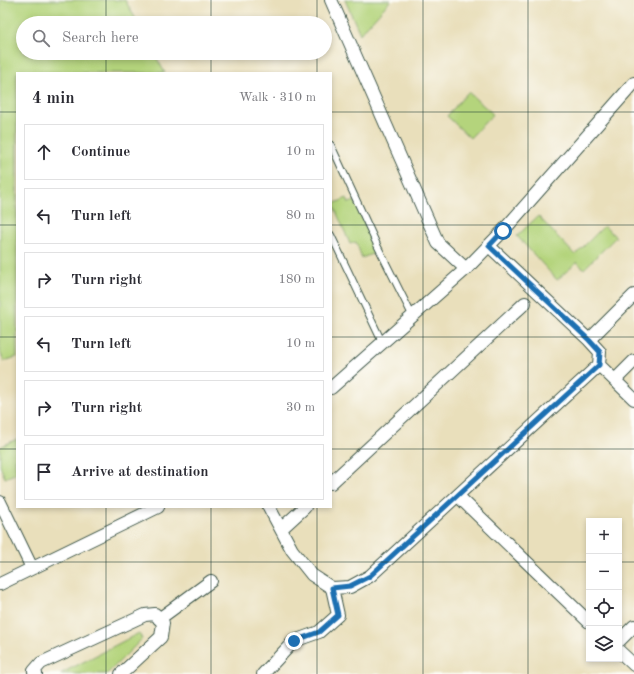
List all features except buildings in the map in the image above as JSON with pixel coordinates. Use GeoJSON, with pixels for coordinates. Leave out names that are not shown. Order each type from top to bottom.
{"type":"FeatureCollection","features":[{"type":"Feature","properties":{"kind":"street"},"geometry":{"type":"LineString","coordinates":[[331,0],[438,243],[466,269]]}},
{"type":"Feature","properties":{"kind":"street"},"geometry":{"type":"LineString","coordinates":[[332,387],[383,344],[466,269],[489,246],[634,83]]}},
{"type":"Feature","properties":{"kind":"street"},"geometry":{"type":"LineString","coordinates":[[270,508],[292,550],[312,575],[332,588],[350,586],[370,576],[599,365],[600,352],[589,340],[489,246]]}},
{"type":"Feature","properties":{"kind":"street"},"geometry":{"type":"LineString","coordinates":[[589,340],[634,296]]}},
{"type":"Feature","properties":{"kind":"street"},"geometry":{"type":"LineString","coordinates":[[332,482],[526,303]]}},
{"type":"Feature","properties":{"kind":"street"},"geometry":{"type":"LineString","coordinates":[[615,380],[634,361]]}},
{"type":"Feature","properties":{"kind":"street"},"geometry":{"type":"LineString","coordinates":[[599,365],[634,399]]}},
{"type":"Feature","properties":{"kind":"street"},"geometry":{"type":"LineString","coordinates":[[458,496],[586,619]]}},
{"type":"Feature","properties":{"kind":"street"},"geometry":{"type":"LineString","coordinates":[[0,502],[32,568]]}},
{"type":"Feature","properties":{"kind":"street"},"geometry":{"type":"LineString","coordinates":[[0,584],[156,508]]}},
{"type":"Feature","properties":{"kind":"street"},"geometry":{"type":"LineString","coordinates":[[281,529],[304,508]]}},
{"type":"Feature","properties":{"kind":"street"},"geometry":{"type":"LineString","coordinates":[[159,618],[211,581]]}},
{"type":"Feature","properties":{"kind":"street"},"geometry":{"type":"LineString","coordinates":[[263,674],[294,641],[319,632],[338,615],[332,588]]}},
{"type":"Feature","properties":{"kind":"street"},"geometry":{"type":"LineString","coordinates":[[36,674],[34,671],[41,663],[145,615],[155,614],[163,623],[161,637],[120,674]]}},
{"type":"Feature","properties":{"kind":"street"},"geometry":{"type":"LineString","coordinates":[[622,638],[634,626]]}},
{"type":"Feature","properties":{"kind":"street"},"geometry":{"type":"LineString","coordinates":[[622,654],[634,665]]}},
{"type":"Feature","properties":{"kind":"lane"},"geometry":{"type":"LineString","coordinates":[[332,146],[378,247],[413,317]]}},
{"type":"Feature","properties":{"kind":"lane"},"geometry":{"type":"LineString","coordinates":[[332,237],[383,344]]}},
{"type":"Feature","properties":{"kind":"green space"},"geometry":{"type":"Polygon","coordinates":[[[0,0],[125,0],[134,16],[16,16],[16,60],[158,60],[164,72],[16,72],[16,357],[4,361],[0,352],[0,0]]]}},
{"type":"Feature","properties":{"kind":"green space"},"geometry":{"type":"Polygon","coordinates":[[[345,0],[391,0],[360,34],[345,0]]]}},
{"type":"Feature","properties":{"kind":"green space"},"geometry":{"type":"Polygon","coordinates":[[[468,92],[493,114],[470,138],[447,116],[468,92]]]}},
{"type":"Feature","properties":{"kind":"green space"},"geometry":{"type":"Polygon","coordinates":[[[347,198],[349,203],[355,201],[377,252],[362,258],[356,242],[350,244],[333,204],[347,198]]]}},
{"type":"Feature","properties":{"kind":"green space"},"geometry":{"type":"Polygon","coordinates":[[[538,216],[575,255],[604,226],[616,237],[584,269],[577,262],[557,280],[517,236],[538,216]]]}},
{"type":"Feature","properties":{"kind":"green space"},"geometry":{"type":"Polygon","coordinates":[[[16,439],[16,473],[5,478],[0,466],[0,447],[16,439]]]}},
{"type":"Feature","properties":{"kind":"green space"},"geometry":{"type":"Polygon","coordinates":[[[139,633],[142,639],[107,674],[60,674],[139,633]]]}},
{"type":"Feature","properties":{"kind":"route"},"geometry":{"type":"LineString","coordinates":[[294,641],[319,632],[338,615],[332,588],[350,586],[370,576],[599,365],[600,352],[589,340],[489,246],[503,231]]}}]}
